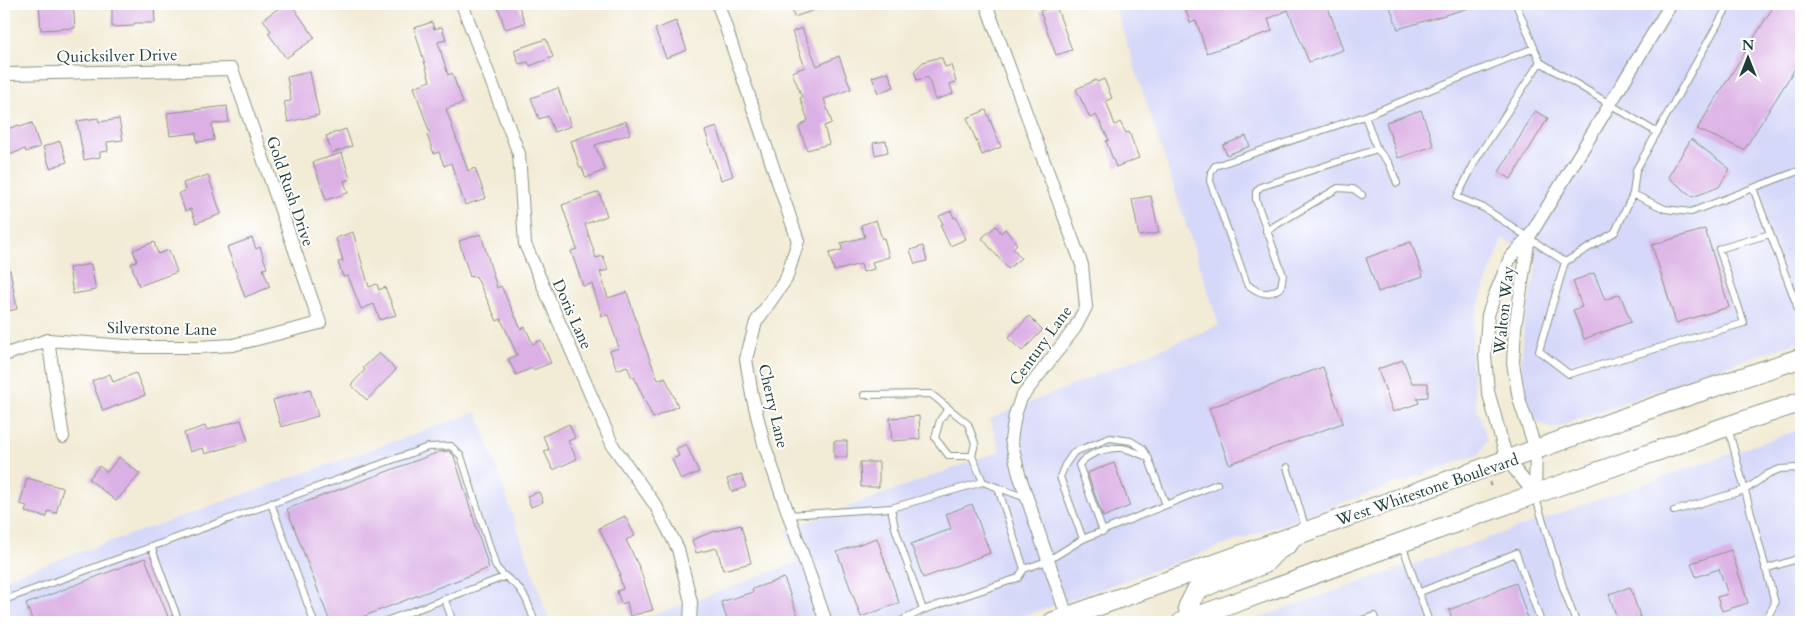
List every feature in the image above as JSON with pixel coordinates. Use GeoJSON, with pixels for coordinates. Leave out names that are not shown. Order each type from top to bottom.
{"type":"FeatureCollection","features":[{"type":"Feature","properties":{"kind":"main road","name":"West Whitestone Boulevard"},"geometry":{"type":"LineString","coordinates":[[1063,620],[1306,530],[1662,404],[1801,358]]}},
{"type":"Feature","properties":{"kind":"main road"},"geometry":{"type":"LineString","coordinates":[[1306,530],[1274,553],[1264,564],[1196,591],[1188,607],[1188,621],[1535,494],[1801,402]]}},
{"type":"Feature","properties":{"kind":"street","name":"Doris Lane"},"geometry":{"type":"LineString","coordinates":[[462,4],[519,154],[524,244],[613,446],[656,506],[678,549],[691,602],[690,622]]}},
{"type":"Feature","properties":{"kind":"street","name":"Cherry Lane"},"geometry":{"type":"LineString","coordinates":[[718,4],[798,241],[786,279],[756,322],[746,359],[752,395],[764,444],[826,622]]}},
{"type":"Feature","properties":{"kind":"street","name":"Century Lane"},"geometry":{"type":"LineString","coordinates":[[986,4],[1082,265],[1086,308],[1075,328],[1022,398],[1015,415],[1011,440],[1018,474],[1048,561],[1063,620]]}},
{"type":"Feature","properties":{"kind":"street","name":"Walton Way"},"geometry":{"type":"LineString","coordinates":[[1535,494],[1507,460],[1488,391],[1485,355],[1488,314],[1510,258],[1529,237],[1671,4]]}},
{"type":"Feature","properties":{"kind":"street","name":"Quicksilver Drive"},"geometry":{"type":"LineString","coordinates":[[4,76],[10,74],[232,69]]}},
{"type":"Feature","properties":{"kind":"street","name":"Gold Rush Drive"},"geometry":{"type":"LineString","coordinates":[[232,69],[320,323]]}},
{"type":"Feature","properties":{"kind":"street","name":"Walton Way"},"geometry":{"type":"LineString","coordinates":[[1529,237],[1515,328],[1513,363],[1519,400],[1536,450],[1535,494]]}},
{"type":"Feature","properties":{"kind":"street","name":"Silverstone Lane"},"geometry":{"type":"LineString","coordinates":[[4,355],[48,340],[199,348],[233,345],[320,323]]}},
{"type":"Feature","properties":{"kind":"street"},"geometry":{"type":"LineString","coordinates":[[48,340],[63,437]]}},
{"type":"Feature","properties":{"kind":"lane"},"geometry":{"type":"LineString","coordinates":[[1516,4],[1540,62],[1656,132]]}},
{"type":"Feature","properties":{"kind":"lane"},"geometry":{"type":"LineString","coordinates":[[1729,4],[1636,170],[1633,194],[1615,232],[1565,262],[1538,351],[1568,374],[1744,323],[1719,249],[1770,234]]}},
{"type":"Feature","properties":{"kind":"lane"},"geometry":{"type":"LineString","coordinates":[[1377,149],[1260,187],[1256,192],[1256,200],[1283,275],[1283,281],[1281,287],[1270,293],[1255,291],[1247,284],[1210,181],[1211,172],[1216,166],[1366,116],[1534,48]]}},
{"type":"Feature","properties":{"kind":"lane"},"geometry":{"type":"LineString","coordinates":[[1540,62],[1478,158],[1457,197],[1484,208],[1565,262]]}},
{"type":"Feature","properties":{"kind":"lane"},"geometry":{"type":"LineString","coordinates":[[1366,116],[1377,149],[1389,162],[1397,183]]}},
{"type":"Feature","properties":{"kind":"lane"},"geometry":{"type":"LineString","coordinates":[[1633,194],[1665,209],[1691,212],[1801,170]]}},
{"type":"Feature","properties":{"kind":"lane"},"geometry":{"type":"LineString","coordinates":[[1266,231],[1338,188],[1353,189],[1362,195]]}},
{"type":"Feature","properties":{"kind":"lane"},"geometry":{"type":"LineString","coordinates":[[1753,188],[1801,322]]}},
{"type":"Feature","properties":{"kind":"lane"},"geometry":{"type":"LineString","coordinates":[[864,395],[931,394],[968,424],[975,443],[972,456],[983,482]]}},
{"type":"Feature","properties":{"kind":"lane"},"geometry":{"type":"LineString","coordinates":[[948,409],[940,420],[935,438],[949,456],[972,456]]}},
{"type":"Feature","properties":{"kind":"lane"},"geometry":{"type":"LineString","coordinates":[[1728,426],[1775,603],[1765,622]]}},
{"type":"Feature","properties":{"kind":"lane"},"geometry":{"type":"LineString","coordinates":[[1083,539],[1060,477],[1065,465],[1074,452],[1110,438],[1131,441],[1142,448],[1148,457],[1166,505]]}},
{"type":"Feature","properties":{"kind":"lane"},"geometry":{"type":"LineString","coordinates":[[4,600],[428,447],[451,446],[461,456],[496,567],[524,595],[535,622]]}},
{"type":"Feature","properties":{"kind":"lane"},"geometry":{"type":"LineString","coordinates":[[1104,532],[1078,465],[1082,460],[1094,454],[1120,448],[1132,450],[1148,457]]}},
{"type":"Feature","properties":{"kind":"lane"},"geometry":{"type":"LineString","coordinates":[[1287,467],[1306,530]]}},
{"type":"Feature","properties":{"kind":"lane"},"geometry":{"type":"LineString","coordinates":[[1674,510],[1745,490],[1768,474],[1780,469],[1795,468],[1801,473]]}},
{"type":"Feature","properties":{"kind":"lane"},"geometry":{"type":"LineString","coordinates":[[789,515],[891,508],[983,482],[1026,498]]}},
{"type":"Feature","properties":{"kind":"lane"},"geometry":{"type":"LineString","coordinates":[[899,622],[923,610],[1018,578],[1024,569],[1048,561],[1083,539],[1217,484]]}},
{"type":"Feature","properties":{"kind":"lane"},"geometry":{"type":"LineString","coordinates":[[998,488],[1024,569]]}},
{"type":"Feature","properties":{"kind":"lane"},"geometry":{"type":"LineString","coordinates":[[1535,494],[1564,590],[1576,622]]}},
{"type":"Feature","properties":{"kind":"lane"},"geometry":{"type":"LineString","coordinates":[[271,503],[314,622]]}},
{"type":"Feature","properties":{"kind":"lane"},"geometry":{"type":"LineString","coordinates":[[891,508],[895,528],[923,610]]}},
{"type":"Feature","properties":{"kind":"lane"},"geometry":{"type":"LineString","coordinates":[[1401,543],[1429,622]]}},
{"type":"Feature","properties":{"kind":"lane"},"geometry":{"type":"LineString","coordinates":[[151,546],[179,622]]}},
{"type":"Feature","properties":{"kind":"lane"},"geometry":{"type":"LineString","coordinates":[[1418,593],[1516,554],[1541,622]]}},
{"type":"Feature","properties":{"kind":"lane"},"geometry":{"type":"LineString","coordinates":[[1766,569],[1794,560],[1801,555]]}},
{"type":"Feature","properties":{"kind":"lane"},"geometry":{"type":"LineString","coordinates":[[383,622],[504,577]]}},
{"type":"Feature","properties":{"kind":"lane"},"geometry":{"type":"LineString","coordinates":[[445,600],[453,622]]}},
{"type":"Feature","properties":{"kind":"lane"},"geometry":{"type":"LineString","coordinates":[[1356,622],[1374,616],[1376,622]]}},
{"type":"Feature","properties":{"kind":"shaded area"},"geometry":{"type":"Polygon","coordinates":[[[1114,4],[1801,4],[1801,341],[1694,377],[1552,429],[1535,420],[1527,400],[1521,364],[1525,317],[1538,262],[1503,238],[1474,320],[1471,366],[1477,408],[1487,439],[1480,454],[1007,622],[632,622],[797,562],[786,530],[1000,451],[990,419],[1219,325],[1114,4]]]}},
{"type":"Feature","properties":{"kind":"shaded area"},"geometry":{"type":"Polygon","coordinates":[[[477,412],[550,622],[7,622],[4,614],[4,579],[477,412]]]}},
{"type":"Feature","properties":{"kind":"shaded area"},"geometry":{"type":"Polygon","coordinates":[[[1801,429],[1801,622],[1247,622],[1801,429]]]}},
{"type":"Feature","properties":{"kind":"building"},"geometry":{"type":"Polygon","coordinates":[[[39,4],[73,4],[75,28],[41,30],[39,4]]]}},
{"type":"Feature","properties":{"kind":"building"},"geometry":{"type":"Polygon","coordinates":[[[112,4],[154,4],[155,23],[134,23],[134,26],[112,27],[112,4]]]}},
{"type":"Feature","properties":{"kind":"building"},"geometry":{"type":"Polygon","coordinates":[[[285,4],[291,4],[315,38],[286,58],[268,33],[271,31],[263,19],[285,4]]]}},
{"type":"Feature","properties":{"kind":"building"},"geometry":{"type":"Polygon","coordinates":[[[497,4],[518,4],[525,23],[505,29],[497,4]]]}},
{"type":"Feature","properties":{"kind":"building"},"geometry":{"type":"Polygon","coordinates":[[[790,4],[826,4],[827,6],[794,17],[790,4]]]}},
{"type":"Feature","properties":{"kind":"building"},"geometry":{"type":"Polygon","coordinates":[[[1184,4],[1327,4],[1343,50],[1309,62],[1288,10],[1268,19],[1272,31],[1207,53],[1196,21],[1190,23],[1184,4]]]}},
{"type":"Feature","properties":{"kind":"building"},"geometry":{"type":"Polygon","coordinates":[[[1389,4],[1472,4],[1472,7],[1398,29],[1389,4]]]}},
{"type":"Feature","properties":{"kind":"building"},"geometry":{"type":"Polygon","coordinates":[[[1775,4],[1801,4],[1801,59],[1744,150],[1697,129],[1775,4]]]}},
{"type":"Feature","properties":{"kind":"building"},"geometry":{"type":"Polygon","coordinates":[[[1056,6],[1072,50],[1056,55],[1040,11],[1056,6]]]}},
{"type":"Feature","properties":{"kind":"building"},"geometry":{"type":"Polygon","coordinates":[[[676,21],[687,50],[666,58],[655,29],[676,21]]]}},
{"type":"Feature","properties":{"kind":"building"},"geometry":{"type":"Polygon","coordinates":[[[432,22],[434,29],[442,27],[446,40],[438,42],[448,75],[452,73],[463,103],[446,109],[468,171],[475,168],[486,198],[465,205],[451,163],[444,166],[439,152],[434,154],[427,135],[430,134],[414,87],[430,81],[414,28],[432,22]]]}},
{"type":"Feature","properties":{"kind":"building"},"geometry":{"type":"Polygon","coordinates":[[[802,28],[817,66],[839,56],[851,89],[824,99],[832,123],[824,126],[829,144],[807,150],[799,127],[808,120],[800,98],[802,97],[792,72],[805,67],[792,32],[802,28]]]}},
{"type":"Feature","properties":{"kind":"building"},"geometry":{"type":"Polygon","coordinates":[[[546,39],[553,57],[530,66],[528,62],[519,64],[514,50],[546,39]]]}},
{"type":"Feature","properties":{"kind":"building"},"geometry":{"type":"Polygon","coordinates":[[[942,58],[945,67],[951,65],[956,82],[950,84],[953,94],[935,100],[928,77],[917,80],[914,71],[923,62],[942,58]]]}},
{"type":"Feature","properties":{"kind":"building"},"geometry":{"type":"Polygon","coordinates":[[[310,72],[319,115],[288,122],[284,102],[291,101],[287,77],[310,72]]]}},
{"type":"Feature","properties":{"kind":"building"},"geometry":{"type":"Polygon","coordinates":[[[888,72],[894,87],[878,93],[872,77],[888,72]]]}},
{"type":"Feature","properties":{"kind":"building"},"geometry":{"type":"Polygon","coordinates":[[[1104,79],[1112,98],[1106,101],[1115,125],[1120,122],[1126,133],[1129,132],[1139,158],[1116,167],[1106,141],[1109,140],[1096,115],[1090,118],[1076,89],[1096,80],[1097,82],[1104,79]]]}},
{"type":"Feature","properties":{"kind":"building"},"geometry":{"type":"Polygon","coordinates":[[[558,88],[571,126],[554,132],[548,116],[539,119],[531,98],[558,88]]]}},
{"type":"Feature","properties":{"kind":"building"},"geometry":{"type":"Polygon","coordinates":[[[227,106],[229,122],[212,124],[214,140],[197,142],[196,133],[170,136],[167,113],[227,106]]]}},
{"type":"Feature","properties":{"kind":"building"},"geometry":{"type":"Polygon","coordinates":[[[986,110],[1001,147],[982,155],[967,118],[986,110]]]}},
{"type":"Feature","properties":{"kind":"building"},"geometry":{"type":"Polygon","coordinates":[[[1421,110],[1434,146],[1398,158],[1386,122],[1421,110]]]}},
{"type":"Feature","properties":{"kind":"building"},"geometry":{"type":"Polygon","coordinates":[[[1535,111],[1548,118],[1511,179],[1499,172],[1535,111]]]}},
{"type":"Feature","properties":{"kind":"building"},"geometry":{"type":"Polygon","coordinates":[[[98,118],[99,122],[119,119],[123,140],[107,142],[108,151],[100,152],[100,157],[84,160],[77,121],[98,118]]]}},
{"type":"Feature","properties":{"kind":"building"},"geometry":{"type":"Polygon","coordinates":[[[626,121],[630,134],[595,145],[605,170],[586,178],[582,168],[580,168],[571,141],[626,121]]]}},
{"type":"Feature","properties":{"kind":"building"},"geometry":{"type":"Polygon","coordinates":[[[32,123],[40,147],[26,152],[25,149],[4,157],[4,130],[32,123]]]}},
{"type":"Feature","properties":{"kind":"building"},"geometry":{"type":"Polygon","coordinates":[[[717,127],[733,176],[721,180],[705,131],[717,127]]]}},
{"type":"Feature","properties":{"kind":"building"},"geometry":{"type":"Polygon","coordinates":[[[346,129],[352,146],[332,153],[326,136],[346,129]]]}},
{"type":"Feature","properties":{"kind":"building"},"geometry":{"type":"Polygon","coordinates":[[[1246,136],[1250,146],[1227,155],[1223,145],[1246,136]]]}},
{"type":"Feature","properties":{"kind":"building"},"geometry":{"type":"Polygon","coordinates":[[[1691,139],[1730,169],[1719,187],[1693,197],[1668,177],[1691,139]]]}},
{"type":"Feature","properties":{"kind":"building"},"geometry":{"type":"Polygon","coordinates":[[[60,141],[67,162],[50,168],[43,147],[60,141]]]}},
{"type":"Feature","properties":{"kind":"building"},"geometry":{"type":"Polygon","coordinates":[[[886,141],[888,152],[875,155],[873,143],[886,141]]]}},
{"type":"Feature","properties":{"kind":"building"},"geometry":{"type":"Polygon","coordinates":[[[342,153],[350,179],[344,181],[348,193],[326,200],[313,162],[342,153]]]}},
{"type":"Feature","properties":{"kind":"building"},"geometry":{"type":"Polygon","coordinates":[[[208,175],[221,214],[196,223],[191,209],[185,211],[179,193],[185,191],[183,183],[208,175]]]}},
{"type":"Feature","properties":{"kind":"building"},"geometry":{"type":"Polygon","coordinates":[[[599,192],[607,216],[585,224],[596,258],[603,256],[608,270],[600,272],[608,298],[627,292],[658,380],[665,377],[678,406],[653,418],[627,366],[617,370],[610,351],[619,348],[608,315],[602,316],[592,284],[583,286],[571,251],[577,249],[562,205],[599,192]]]}},
{"type":"Feature","properties":{"kind":"building"},"geometry":{"type":"Polygon","coordinates":[[[1151,196],[1159,233],[1139,236],[1132,199],[1151,196]]]}},
{"type":"Feature","properties":{"kind":"building"},"geometry":{"type":"Polygon","coordinates":[[[951,211],[954,218],[956,217],[966,239],[950,246],[940,225],[943,224],[939,216],[951,211]]]}},
{"type":"Feature","properties":{"kind":"building"},"geometry":{"type":"Polygon","coordinates":[[[876,220],[882,239],[884,238],[889,257],[872,262],[874,269],[863,272],[861,264],[834,271],[829,253],[842,250],[841,243],[865,237],[861,225],[876,220]]]}},
{"type":"Feature","properties":{"kind":"building"},"geometry":{"type":"Polygon","coordinates":[[[996,226],[1001,233],[1005,229],[1017,244],[1013,248],[1021,258],[1008,269],[982,238],[996,226]]]}},
{"type":"Feature","properties":{"kind":"building"},"geometry":{"type":"Polygon","coordinates":[[[1705,229],[1729,307],[1676,323],[1652,245],[1705,229]]]}},
{"type":"Feature","properties":{"kind":"building"},"geometry":{"type":"Polygon","coordinates":[[[353,232],[369,287],[377,284],[379,290],[385,287],[396,315],[380,320],[374,304],[361,309],[348,276],[343,277],[338,262],[343,261],[336,238],[353,232]]]}},
{"type":"Feature","properties":{"kind":"building"},"geometry":{"type":"Polygon","coordinates":[[[481,234],[497,288],[501,286],[521,329],[525,327],[533,344],[541,340],[551,363],[516,375],[508,359],[517,355],[501,319],[497,321],[476,276],[470,277],[459,241],[481,234]]]}},
{"type":"Feature","properties":{"kind":"building"},"geometry":{"type":"Polygon","coordinates":[[[252,238],[256,249],[260,247],[267,268],[263,269],[270,287],[245,297],[227,247],[252,238]]]}},
{"type":"Feature","properties":{"kind":"building"},"geometry":{"type":"Polygon","coordinates":[[[154,242],[158,254],[169,250],[177,272],[139,286],[131,264],[137,261],[133,250],[154,242]]]}},
{"type":"Feature","properties":{"kind":"building"},"geometry":{"type":"Polygon","coordinates":[[[1411,242],[1423,276],[1378,292],[1366,258],[1411,242]]]}},
{"type":"Feature","properties":{"kind":"building"},"geometry":{"type":"Polygon","coordinates":[[[923,246],[927,261],[915,264],[910,250],[923,246]]]}},
{"type":"Feature","properties":{"kind":"building"},"geometry":{"type":"Polygon","coordinates":[[[91,264],[96,290],[73,294],[69,268],[91,264]]]}},
{"type":"Feature","properties":{"kind":"building"},"geometry":{"type":"Polygon","coordinates":[[[4,270],[10,270],[17,309],[4,312],[4,270]]]}},
{"type":"Feature","properties":{"kind":"building"},"geometry":{"type":"Polygon","coordinates":[[[1594,273],[1605,300],[1620,294],[1631,322],[1584,339],[1573,310],[1582,307],[1573,281],[1594,273]]]}},
{"type":"Feature","properties":{"kind":"building"},"geometry":{"type":"Polygon","coordinates":[[[1029,316],[1043,330],[1022,351],[1008,338],[1029,316]]]}},
{"type":"Feature","properties":{"kind":"building"},"geometry":{"type":"Polygon","coordinates":[[[379,353],[396,370],[367,400],[351,385],[365,370],[363,368],[379,353]]]}},
{"type":"Feature","properties":{"kind":"building"},"geometry":{"type":"Polygon","coordinates":[[[1403,360],[1412,383],[1428,383],[1428,397],[1417,398],[1419,403],[1393,412],[1378,369],[1403,360]]]}},
{"type":"Feature","properties":{"kind":"building"},"geometry":{"type":"Polygon","coordinates":[[[1323,367],[1343,423],[1229,464],[1209,408],[1323,367]]]}},
{"type":"Feature","properties":{"kind":"building"},"geometry":{"type":"Polygon","coordinates":[[[136,373],[145,395],[103,411],[92,381],[110,374],[113,382],[136,373]]]}},
{"type":"Feature","properties":{"kind":"building"},"geometry":{"type":"Polygon","coordinates":[[[310,389],[318,416],[281,427],[273,400],[310,389]]]}},
{"type":"Feature","properties":{"kind":"building"},"geometry":{"type":"Polygon","coordinates":[[[919,416],[920,439],[892,441],[890,418],[919,416]]]}},
{"type":"Feature","properties":{"kind":"building"},"geometry":{"type":"Polygon","coordinates":[[[241,420],[248,441],[205,454],[203,448],[190,452],[184,433],[205,426],[207,430],[241,420]]]}},
{"type":"Feature","properties":{"kind":"building"},"geometry":{"type":"Polygon","coordinates":[[[569,424],[575,438],[568,441],[577,459],[553,470],[544,451],[549,449],[543,436],[569,424]]]}},
{"type":"Feature","properties":{"kind":"building"},"geometry":{"type":"Polygon","coordinates":[[[834,441],[847,441],[847,457],[834,457],[834,441]]]}},
{"type":"Feature","properties":{"kind":"building"},"geometry":{"type":"Polygon","coordinates":[[[686,444],[699,472],[681,480],[672,459],[679,456],[676,449],[686,444]]]}},
{"type":"Feature","properties":{"kind":"building"},"geometry":{"type":"Polygon","coordinates":[[[449,451],[454,456],[489,568],[349,622],[330,622],[287,509],[439,452],[449,451]]]}},
{"type":"Feature","properties":{"kind":"building"},"geometry":{"type":"Polygon","coordinates":[[[119,457],[140,474],[116,501],[89,479],[99,466],[107,472],[119,457]]]}},
{"type":"Feature","properties":{"kind":"building"},"geometry":{"type":"Polygon","coordinates":[[[860,462],[879,462],[879,487],[861,487],[860,462]]]}},
{"type":"Feature","properties":{"kind":"building"},"geometry":{"type":"Polygon","coordinates":[[[1114,463],[1130,506],[1103,517],[1087,473],[1114,463]]]}},
{"type":"Feature","properties":{"kind":"building"},"geometry":{"type":"Polygon","coordinates":[[[741,474],[746,487],[732,492],[727,479],[741,474]]]}},
{"type":"Feature","properties":{"kind":"building"},"geometry":{"type":"Polygon","coordinates":[[[27,478],[63,488],[56,513],[48,511],[47,517],[25,512],[27,506],[20,504],[27,478]]]}},
{"type":"Feature","properties":{"kind":"building"},"geometry":{"type":"Polygon","coordinates":[[[539,492],[543,502],[531,507],[527,496],[539,492]]]}},
{"type":"Feature","properties":{"kind":"building"},"geometry":{"type":"Polygon","coordinates":[[[972,504],[990,553],[923,578],[911,544],[951,529],[946,514],[972,504]]]}},
{"type":"Feature","properties":{"kind":"building"},"geometry":{"type":"Polygon","coordinates":[[[625,516],[635,536],[626,540],[640,569],[653,610],[630,616],[627,602],[621,604],[617,591],[623,589],[619,575],[621,575],[599,528],[625,516]]]}},
{"type":"Feature","properties":{"kind":"building"},"geometry":{"type":"Polygon","coordinates":[[[741,525],[751,563],[723,570],[717,548],[696,553],[692,540],[712,532],[741,525]]]}},
{"type":"Feature","properties":{"kind":"building"},"geometry":{"type":"Polygon","coordinates":[[[877,538],[899,603],[861,617],[837,552],[877,538]]]}},
{"type":"Feature","properties":{"kind":"building"},"geometry":{"type":"Polygon","coordinates":[[[1731,550],[1748,603],[1722,611],[1717,597],[1728,594],[1719,569],[1696,577],[1691,563],[1731,550]]]}},
{"type":"Feature","properties":{"kind":"building"},"geometry":{"type":"Polygon","coordinates":[[[145,558],[170,622],[33,622],[26,604],[145,558]]]}},
{"type":"Feature","properties":{"kind":"building"},"geometry":{"type":"Polygon","coordinates":[[[784,578],[800,622],[728,622],[721,602],[753,592],[752,589],[784,578]]]}},
{"type":"Feature","properties":{"kind":"building"},"geometry":{"type":"Polygon","coordinates":[[[1516,583],[1529,622],[1453,622],[1449,610],[1516,583]]]}},
{"type":"Feature","properties":{"kind":"building"},"geometry":{"type":"Polygon","coordinates":[[[1630,587],[1642,622],[1618,622],[1609,594],[1630,587]]]}}]}
